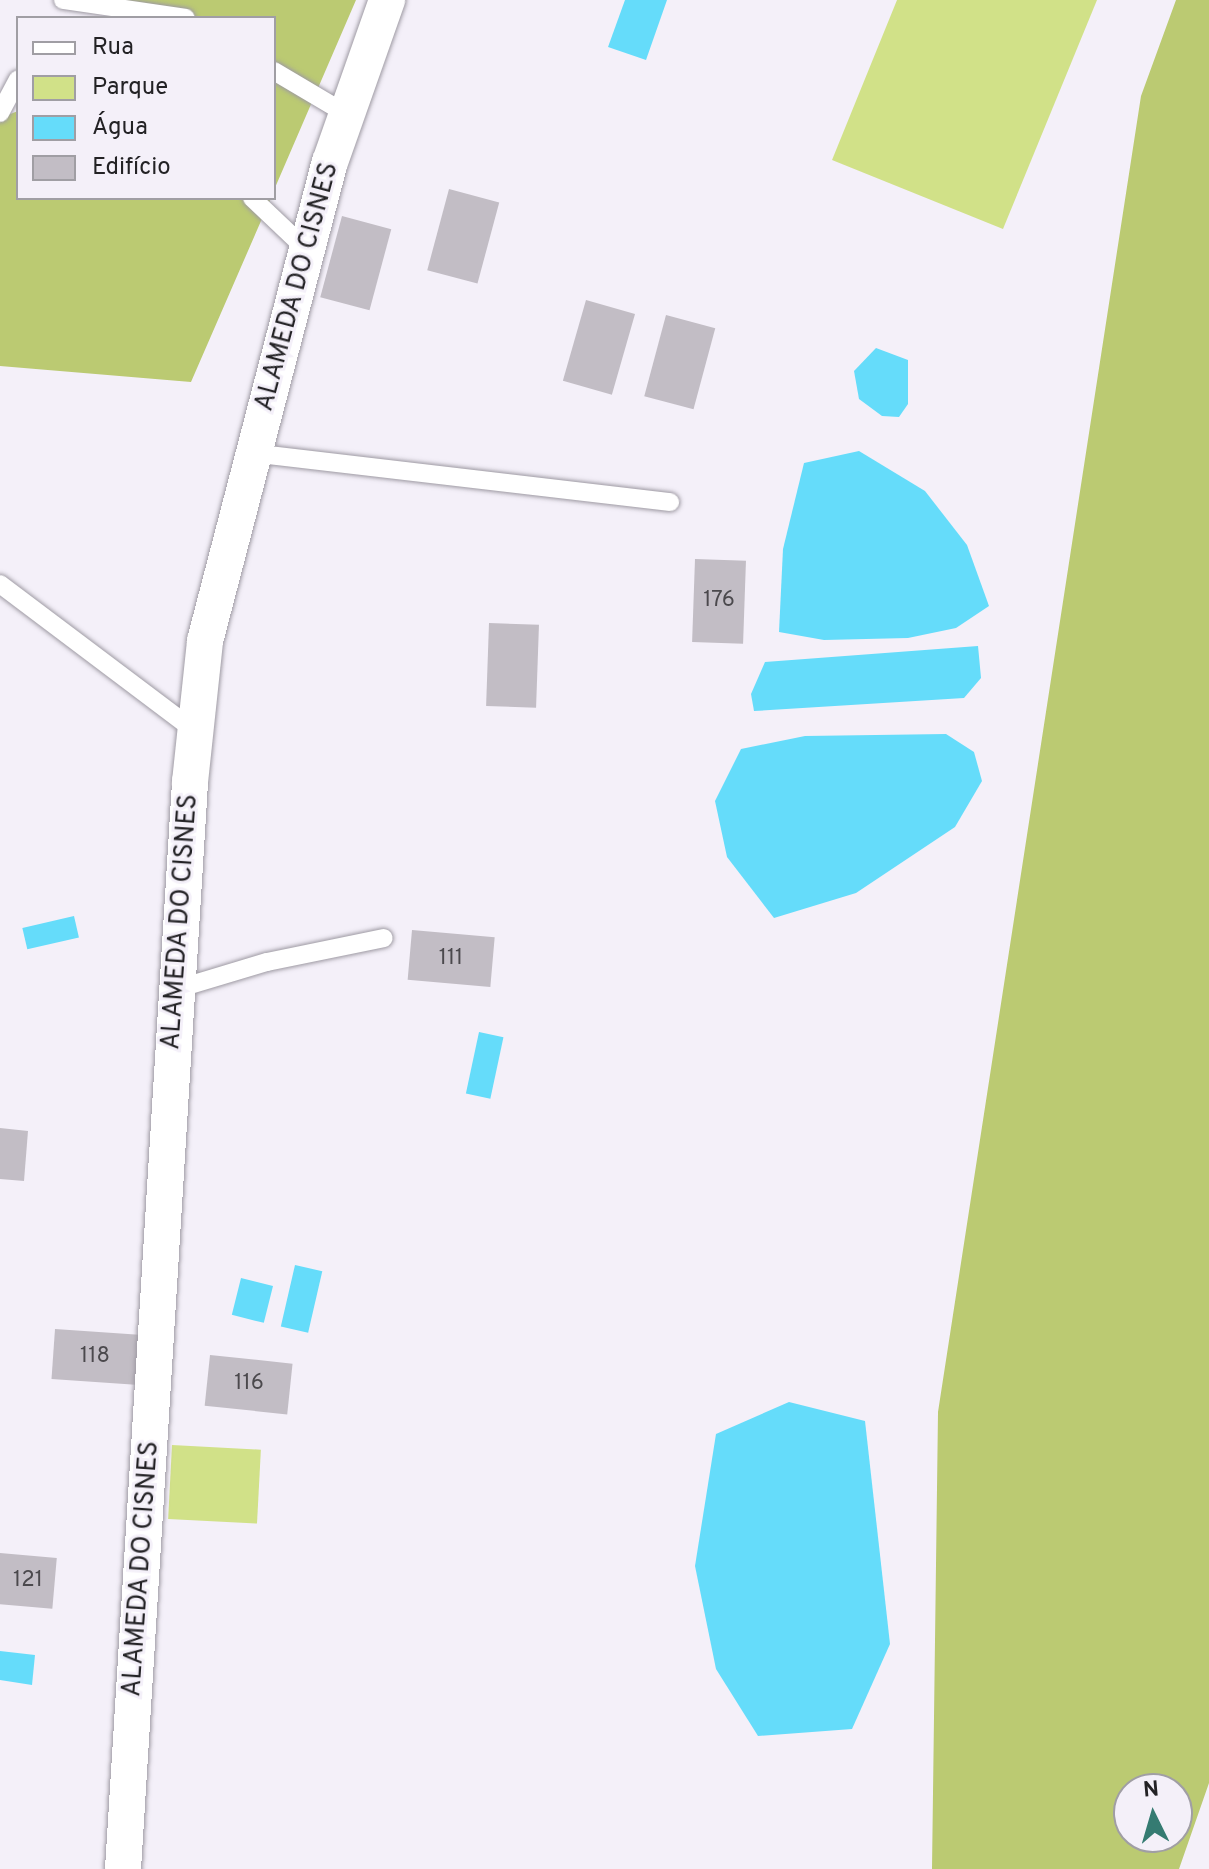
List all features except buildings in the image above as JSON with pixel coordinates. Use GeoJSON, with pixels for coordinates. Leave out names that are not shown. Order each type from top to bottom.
{"type":"FeatureCollection","features":[{"type":"Feature","properties":{"kind":"street","name":"ALAMEDA DO CISNES"},"geometry":{"type":"LineString","coordinates":[[123,1869],[177,989],[195,731],[205,641],[252,453],[309,252],[348,115],[387,0]]}},
{"type":"Feature","properties":{"kind":"lane"},"geometry":{"type":"LineString","coordinates":[[63,0],[172,16]]}},
{"type":"Feature","properties":{"kind":"lane"},"geometry":{"type":"LineString","coordinates":[[276,72],[348,115]]}},
{"type":"Feature","properties":{"kind":"lane"},"geometry":{"type":"LineString","coordinates":[[0,113],[16,83]]}},
{"type":"Feature","properties":{"kind":"lane"},"geometry":{"type":"LineString","coordinates":[[254,200],[309,252]]}},
{"type":"Feature","properties":{"kind":"lane"},"geometry":{"type":"LineString","coordinates":[[252,453],[670,502]]}},
{"type":"Feature","properties":{"kind":"lane"},"geometry":{"type":"LineString","coordinates":[[0,584],[195,731]]}},
{"type":"Feature","properties":{"kind":"lane"},"geometry":{"type":"LineString","coordinates":[[177,989],[267,962],[384,938]]}},
{"type":"Feature","properties":{"kind":"green space"},"geometry":{"type":"Polygon","coordinates":[[[121,0],[356,0],[276,185],[276,16],[115,16],[121,0]]]}},
{"type":"Feature","properties":{"kind":"green space"},"geometry":{"type":"Polygon","coordinates":[[[897,0],[1097,0],[1003,229],[832,160],[897,0]]]}},
{"type":"Feature","properties":{"kind":"green space"},"geometry":{"type":"Polygon","coordinates":[[[1176,0],[1209,0],[1209,1783],[1193,1829],[1193,1773],[1113,1773],[1113,1853],[1185,1853],[1179,1869],[932,1869],[938,1412],[1141,96],[1176,0]]]}},
{"type":"Feature","properties":{"kind":"green space"},"geometry":{"type":"Polygon","coordinates":[[[16,112],[16,200],[270,200],[191,382],[0,366],[0,118],[16,112]]]}},
{"type":"Feature","properties":{"kind":"green space"},"geometry":{"type":"Polygon","coordinates":[[[172,1445],[261,1450],[257,1524],[168,1519],[172,1445]]]}},
{"type":"Feature","properties":{"kind":"water"},"geometry":{"type":"Polygon","coordinates":[[[625,0],[667,0],[646,60],[608,47],[625,0]]]}},
{"type":"Feature","properties":{"kind":"water"},"geometry":{"type":"Polygon","coordinates":[[[876,348],[908,360],[908,404],[899,417],[882,416],[859,399],[854,371],[876,348]]]}},
{"type":"Feature","properties":{"kind":"water"},"geometry":{"type":"Polygon","coordinates":[[[859,451],[925,491],[967,545],[989,606],[956,628],[908,638],[824,640],[779,632],[783,549],[804,463],[859,451]]]}},
{"type":"Feature","properties":{"kind":"water"},"geometry":{"type":"Polygon","coordinates":[[[978,646],[981,678],[964,698],[754,711],[751,694],[765,662],[978,646]]]}},
{"type":"Feature","properties":{"kind":"water"},"geometry":{"type":"Polygon","coordinates":[[[946,734],[974,752],[982,781],[955,827],[856,893],[774,918],[727,857],[715,801],[741,749],[805,736],[946,734]]]}},
{"type":"Feature","properties":{"kind":"water"},"geometry":{"type":"Polygon","coordinates":[[[74,916],[79,937],[27,949],[22,928],[74,916]]]}},
{"type":"Feature","properties":{"kind":"water"},"geometry":{"type":"Polygon","coordinates":[[[479,1032],[503,1037],[490,1099],[466,1094],[479,1032]]]}},
{"type":"Feature","properties":{"kind":"water"},"geometry":{"type":"Polygon","coordinates":[[[295,1265],[322,1271],[308,1333],[281,1326],[295,1265]]]}},
{"type":"Feature","properties":{"kind":"water"},"geometry":{"type":"Polygon","coordinates":[[[241,1278],[273,1286],[264,1323],[232,1315],[241,1278]]]}},
{"type":"Feature","properties":{"kind":"water"},"geometry":{"type":"Polygon","coordinates":[[[789,1402],[865,1421],[890,1644],[852,1729],[758,1736],[716,1669],[695,1566],[716,1434],[789,1402]]]}},
{"type":"Feature","properties":{"kind":"water"},"geometry":{"type":"Polygon","coordinates":[[[0,1651],[35,1655],[32,1685],[0,1680],[0,1651]]]}}]}
